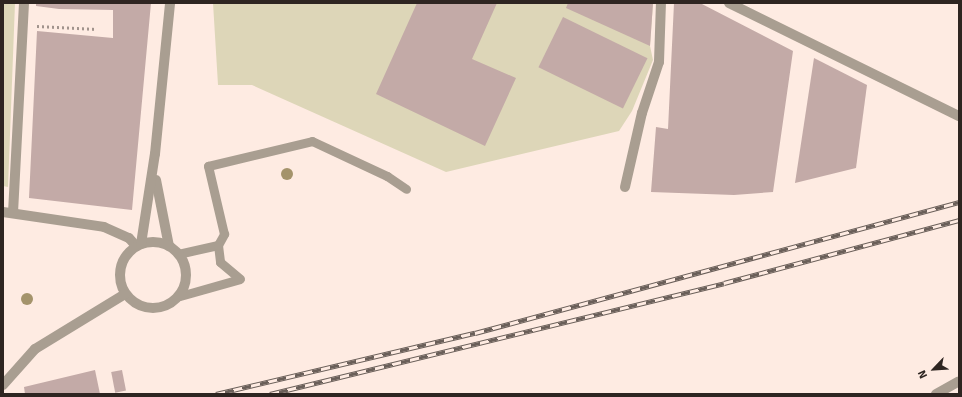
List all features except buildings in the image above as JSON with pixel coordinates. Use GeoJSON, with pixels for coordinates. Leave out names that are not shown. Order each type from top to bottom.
{"type":"FeatureCollection","features":[{"type":"Feature","properties":{"kind":"street"},"geometry":{"type":"LineString","coordinates":[[24,3],[8,213],[104,227],[129,238],[139,245]]}},
{"type":"Feature","properties":{"kind":"street"},"geometry":{"type":"LineString","coordinates":[[139,245],[156,154],[170,3]]}},
{"type":"Feature","properties":{"kind":"street"},"geometry":{"type":"LineString","coordinates":[[625,186],[642,113],[659,62],[661,3]]}},
{"type":"Feature","properties":{"kind":"street"},"geometry":{"type":"LineString","coordinates":[[729,3],[959,116]]}},
{"type":"Feature","properties":{"kind":"street"},"geometry":{"type":"LineString","coordinates":[[156,154],[157,191],[169,246]]}},
{"type":"Feature","properties":{"kind":"street"},"geometry":{"type":"LineString","coordinates":[[151,242],[169,246],[178,254],[187,274],[180,296],[168,306],[152,309],[132,302],[125,294],[120,273],[128,254],[139,245],[151,242]]}},
{"type":"Feature","properties":{"kind":"street"},"geometry":{"type":"LineString","coordinates":[[3,385],[35,349],[125,294]]}},
{"type":"Feature","properties":{"kind":"street"},"geometry":{"type":"LineString","coordinates":[[936,394],[959,381]]}},
{"type":"Feature","properties":{"kind":"lane"},"geometry":{"type":"LineString","coordinates":[[180,296],[240,279],[220,262],[218,245],[224,234],[208,166],[288,145],[312,141],[387,176],[406,189]]}},
{"type":"Feature","properties":{"kind":"lane"},"geometry":{"type":"LineString","coordinates":[[178,254],[218,245]]}},
{"type":"Feature","properties":{"kind":"path"},"geometry":{"type":"LineString","coordinates":[[23,25],[97,29]]}},
{"type":"Feature","properties":{"kind":"shaded area"},"geometry":{"type":"Polygon","coordinates":[[[3,3],[15,3],[8,187],[3,186],[3,3]]]}},
{"type":"Feature","properties":{"kind":"shaded area"},"geometry":{"type":"Polygon","coordinates":[[[213,3],[653,3],[650,46],[653,60],[632,111],[619,131],[446,172],[252,85],[218,85],[213,3]]]}},
{"type":"Feature","properties":{"kind":"railway"},"geometry":{"type":"LineString","coordinates":[[216,394],[475,333],[959,202]]}},
{"type":"Feature","properties":{"kind":"railway"},"geometry":{"type":"LineString","coordinates":[[270,394],[724,283],[959,220]]}}]}
